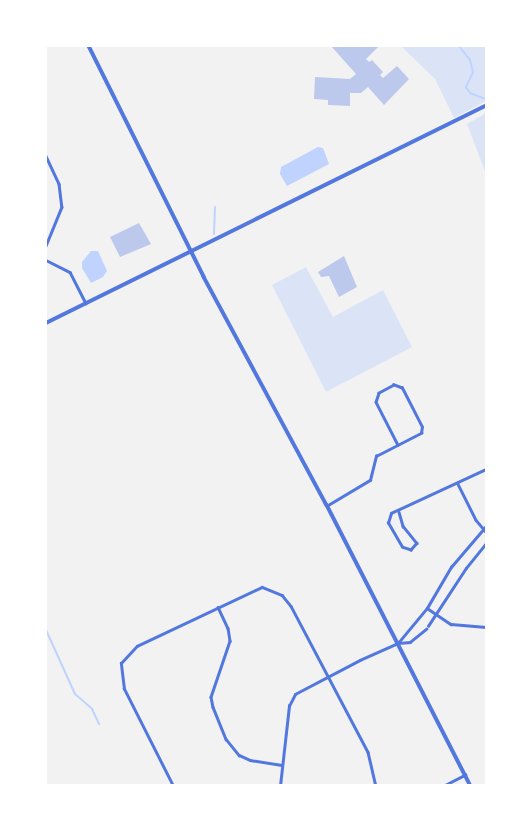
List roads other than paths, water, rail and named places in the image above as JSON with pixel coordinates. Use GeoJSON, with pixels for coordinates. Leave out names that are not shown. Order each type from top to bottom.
{"type":"FeatureCollection","features":[{"type":"Feature","properties":{"kind":"street"},"geometry":{"type":"LineString","coordinates":[[89,46],[190,250],[327,505],[471,786]]}},
{"type":"Feature","properties":{"kind":"street"},"geometry":{"type":"LineString","coordinates":[[46,323],[486,106]]}},
{"type":"Feature","properties":{"kind":"street"},"geometry":{"type":"LineString","coordinates":[[46,156],[59,184],[62,207],[46,246]]}},
{"type":"Feature","properties":{"kind":"street"},"geometry":{"type":"LineString","coordinates":[[46,260],[70,272],[86,303]]}},
{"type":"Feature","properties":{"kind":"street"},"geometry":{"type":"LineString","coordinates":[[327,505],[370,480],[376,456],[398,445],[422,430],[402,388],[394,385],[379,393],[376,402],[398,445]]}},
{"type":"Feature","properties":{"kind":"street"},"geometry":{"type":"LineString","coordinates":[[400,512],[403,526],[417,543],[411,550],[401,547],[388,523],[391,513],[400,512],[486,469]]}},
{"type":"Feature","properties":{"kind":"street"},"geometry":{"type":"LineString","coordinates":[[398,643],[427,608],[451,567],[485,529],[457,483]]}},
{"type":"Feature","properties":{"kind":"street"},"geometry":{"type":"LineString","coordinates":[[280,786],[289,706],[295,694],[327,676],[398,643],[410,642],[418,636],[486,543]]}},
{"type":"Feature","properties":{"kind":"street"},"geometry":{"type":"LineString","coordinates":[[173,786],[124,689],[121,663],[136,646],[249,590],[271,588],[291,606],[368,752],[376,786]]}},
{"type":"Feature","properties":{"kind":"street"},"geometry":{"type":"LineString","coordinates":[[217,606],[228,628],[230,641],[211,697],[226,739],[239,755],[250,760],[282,765]]}},
{"type":"Feature","properties":{"kind":"street"},"geometry":{"type":"LineString","coordinates":[[427,608],[458,626],[486,627]]}},
{"type":"Feature","properties":{"kind":"street"},"geometry":{"type":"LineString","coordinates":[[411,628],[418,636]]}},
{"type":"Feature","properties":{"kind":"street"},"geometry":{"type":"LineString","coordinates":[[443,786],[465,775]]}},
{"type":"Feature","properties":{"kind":"water"},"geometry":{"type":"Polygon","coordinates":[[[318,147],[323,148],[329,164],[287,186],[280,174],[281,167],[318,147]]]}},
{"type":"Feature","properties":{"kind":"water"},"geometry":{"type":"Polygon","coordinates":[[[91,251],[98,251],[107,271],[103,277],[91,283],[82,268],[82,262],[91,251]]]}},
{"type":"Feature","properties":{"kind":"waterway"},"geometry":{"type":"LineString","coordinates":[[459,46],[470,60],[473,72],[466,87],[470,93],[486,99]]}},
{"type":"Feature","properties":{"kind":"waterway"},"geometry":{"type":"LineString","coordinates":[[214,234],[215,207]]}},
{"type":"Feature","properties":{"kind":"waterway"},"geometry":{"type":"LineString","coordinates":[[46,630],[75,694],[92,709],[99,724]]}}]}
